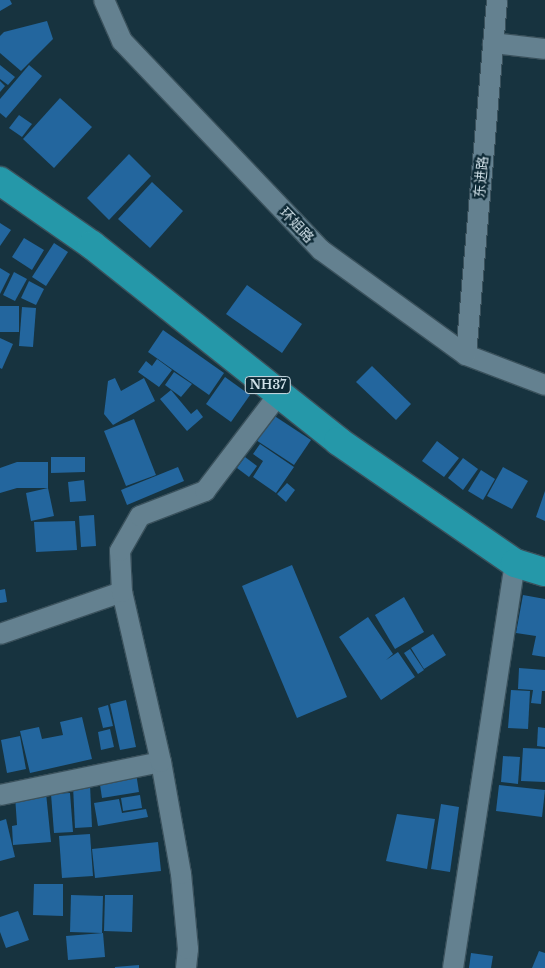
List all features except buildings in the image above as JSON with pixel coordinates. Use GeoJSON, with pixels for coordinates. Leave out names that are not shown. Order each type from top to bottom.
{"type":"FeatureCollection","features":[{"type":"Feature","properties":{"kind":"highway","name":"NH37"},"geometry":{"type":"LineString","coordinates":[[0,181],[92,245],[338,440],[515,564],[545,572]]}},
{"type":"Feature","properties":{"kind":"street","name":"环姐路"},"geometry":{"type":"LineString","coordinates":[[104,0],[122,41],[321,250],[466,355],[545,384]]}},
{"type":"Feature","properties":{"kind":"street","name":"东进路"},"geometry":{"type":"LineString","coordinates":[[466,355],[497,0]]}},
{"type":"Feature","properties":{"kind":"street"},"geometry":{"type":"LineString","coordinates":[[493,43],[545,49]]}},
{"type":"Feature","properties":{"kind":"street"},"geometry":{"type":"LineString","coordinates":[[186,968],[188,950],[181,874],[161,762],[122,592],[120,551],[140,516],[205,491],[280,394]]}},
{"type":"Feature","properties":{"kind":"street"},"geometry":{"type":"LineString","coordinates":[[453,968],[515,564]]}},
{"type":"Feature","properties":{"kind":"street"},"geometry":{"type":"LineString","coordinates":[[0,634],[122,592]]}},
{"type":"Feature","properties":{"kind":"street"},"geometry":{"type":"LineString","coordinates":[[0,795],[161,762]]}}]}
